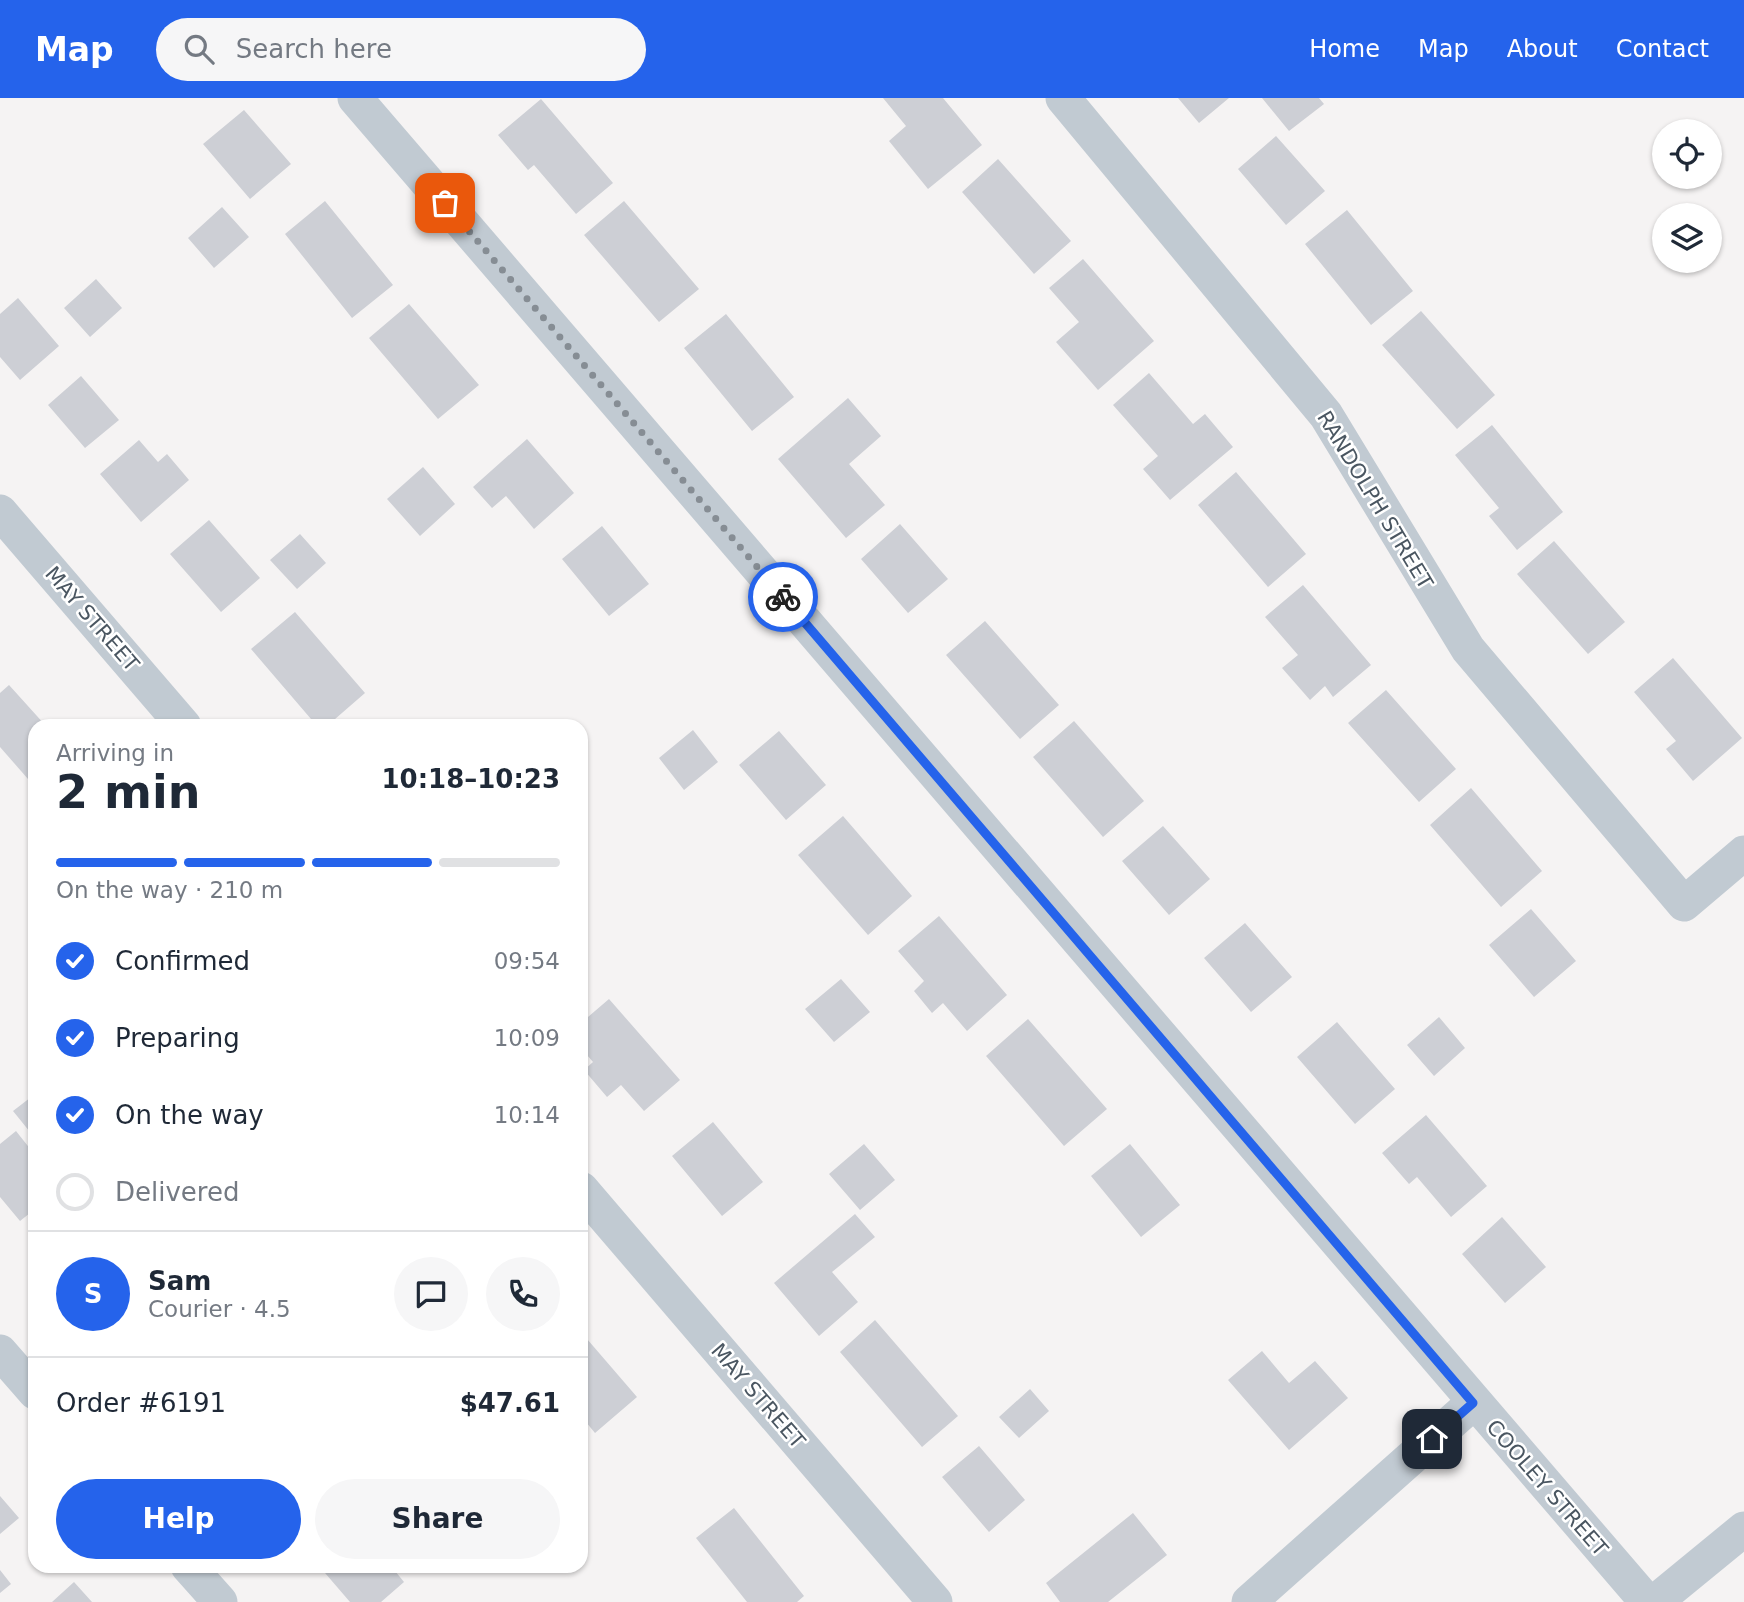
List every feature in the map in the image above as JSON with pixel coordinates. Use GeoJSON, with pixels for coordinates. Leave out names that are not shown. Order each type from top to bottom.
{"type":"FeatureCollection","features":[{"type":"Feature","properties":{"kind":"street","name":"COOLEY STREET"},"geometry":{"type":"LineString","coordinates":[[355,98],[1473,1403],[1647,1602]]}},
{"type":"Feature","properties":{"kind":"street","name":"RANDOLPH STREET"},"geometry":{"type":"LineString","coordinates":[[1063,98],[1326,415],[1468,649],[1684,904],[1744,853]]}},
{"type":"Feature","properties":{"kind":"street","name":"MAY STREET"},"geometry":{"type":"LineString","coordinates":[[0,512],[178,719]]}},
{"type":"Feature","properties":{"kind":"street","name":"MAY STREET"},"geometry":{"type":"LineString","coordinates":[[588,1197],[935,1602]]}},
{"type":"Feature","properties":{"kind":"street"},"geometry":{"type":"LineString","coordinates":[[0,1352],[28,1384]]}},
{"type":"Feature","properties":{"kind":"street"},"geometry":{"type":"LineString","coordinates":[[1249,1602],[1473,1403]]}},
{"type":"Feature","properties":{"kind":"street"},"geometry":{"type":"LineString","coordinates":[[1655,1602],[1744,1529]]}},
{"type":"Feature","properties":{"kind":"street"},"geometry":{"type":"LineString","coordinates":[[194,1573],[220,1602]]}},
{"type":"Feature","properties":{"kind":"building"},"geometry":{"type":"Polygon","coordinates":[[[883,98],[943,98],[982,145],[928,189],[889,141],[906,126],[883,98]]]}},
{"type":"Feature","properties":{"kind":"building"},"geometry":{"type":"Polygon","coordinates":[[[1178,98],[1229,98],[1199,123],[1178,98]]]}},
{"type":"Feature","properties":{"kind":"building"},"geometry":{"type":"Polygon","coordinates":[[[1262,98],[1319,98],[1324,104],[1289,131],[1262,98]]]}},
{"type":"Feature","properties":{"kind":"building"},"geometry":{"type":"Polygon","coordinates":[[[541,99],[613,183],[576,214],[534,165],[528,170],[498,135],[541,99]]]}},
{"type":"Feature","properties":{"kind":"building"},"geometry":{"type":"Polygon","coordinates":[[[244,110],[291,164],[250,199],[203,144],[244,110]]]}},
{"type":"Feature","properties":{"kind":"building"},"geometry":{"type":"Polygon","coordinates":[[[1276,136],[1325,191],[1286,225],[1238,169],[1276,136]]]}},
{"type":"Feature","properties":{"kind":"building"},"geometry":{"type":"Polygon","coordinates":[[[998,159],[1071,241],[1034,274],[962,192],[998,159]]]}},
{"type":"Feature","properties":{"kind":"building"},"geometry":{"type":"Polygon","coordinates":[[[325,201],[393,285],[352,318],[285,234],[325,201]]]}},
{"type":"Feature","properties":{"kind":"building"},"geometry":{"type":"Polygon","coordinates":[[[624,201],[699,289],[659,322],[584,235],[624,201]]]}},
{"type":"Feature","properties":{"kind":"building"},"geometry":{"type":"Polygon","coordinates":[[[222,207],[249,237],[214,268],[188,238],[222,207]]]}},
{"type":"Feature","properties":{"kind":"building"},"geometry":{"type":"Polygon","coordinates":[[[1347,210],[1413,291],[1371,325],[1305,244],[1347,210]]]}},
{"type":"Feature","properties":{"kind":"building"},"geometry":{"type":"Polygon","coordinates":[[[1083,259],[1154,341],[1098,390],[1056,342],[1079,322],[1049,288],[1083,259]]]}},
{"type":"Feature","properties":{"kind":"building"},"geometry":{"type":"Polygon","coordinates":[[[96,279],[122,308],[90,337],[64,308],[96,279]]]}},
{"type":"Feature","properties":{"kind":"building"},"geometry":{"type":"Polygon","coordinates":[[[18,298],[59,346],[20,380],[0,357],[0,314],[18,298]]]}},
{"type":"Feature","properties":{"kind":"building"},"geometry":{"type":"Polygon","coordinates":[[[409,304],[479,385],[438,419],[369,338],[409,304]]]}},
{"type":"Feature","properties":{"kind":"building"},"geometry":{"type":"Polygon","coordinates":[[[1421,311],[1495,395],[1457,429],[1382,345],[1421,311]]]}},
{"type":"Feature","properties":{"kind":"building"},"geometry":{"type":"Polygon","coordinates":[[[726,314],[794,397],[752,431],[684,348],[726,314]]]}},
{"type":"Feature","properties":{"kind":"building"},"geometry":{"type":"Polygon","coordinates":[[[1149,373],[1193,424],[1205,414],[1233,447],[1170,500],[1143,469],[1158,456],[1113,405],[1149,373]]]}},
{"type":"Feature","properties":{"kind":"building"},"geometry":{"type":"Polygon","coordinates":[[[81,376],[119,420],[85,448],[48,405],[81,376]]]}},
{"type":"Feature","properties":{"kind":"building"},"geometry":{"type":"Polygon","coordinates":[[[848,398],[881,436],[849,464],[885,505],[846,538],[778,459],[848,398]]]}},
{"type":"Feature","properties":{"kind":"building"},"geometry":{"type":"Polygon","coordinates":[[[1492,425],[1563,512],[1517,550],[1489,516],[1499,508],[1455,455],[1492,425]]]}},
{"type":"Feature","properties":{"kind":"building"},"geometry":{"type":"Polygon","coordinates":[[[527,439],[574,493],[534,529],[506,496],[492,508],[473,487],[527,439]]]}},
{"type":"Feature","properties":{"kind":"building"},"geometry":{"type":"Polygon","coordinates":[[[139,440],[158,462],[167,454],[189,480],[141,522],[100,474],[139,440]]]}},
{"type":"Feature","properties":{"kind":"building"},"geometry":{"type":"Polygon","coordinates":[[[423,467],[455,504],[420,536],[387,499],[423,467]]]}},
{"type":"Feature","properties":{"kind":"building"},"geometry":{"type":"Polygon","coordinates":[[[1236,472],[1306,554],[1268,587],[1198,505],[1236,472]]]}},
{"type":"Feature","properties":{"kind":"building"},"geometry":{"type":"Polygon","coordinates":[[[209,520],[260,578],[221,612],[170,554],[209,520]]]}},
{"type":"Feature","properties":{"kind":"building"},"geometry":{"type":"Polygon","coordinates":[[[900,524],[948,579],[908,613],[861,559],[900,524]]]}},
{"type":"Feature","properties":{"kind":"building"},"geometry":{"type":"Polygon","coordinates":[[[602,526],[649,584],[609,616],[562,559],[602,526]]]}},
{"type":"Feature","properties":{"kind":"building"},"geometry":{"type":"Polygon","coordinates":[[[300,534],[326,563],[297,589],[270,560],[300,534]]]}},
{"type":"Feature","properties":{"kind":"building"},"geometry":{"type":"Polygon","coordinates":[[[1554,541],[1625,622],[1588,654],[1517,574],[1554,541]]]}},
{"type":"Feature","properties":{"kind":"building"},"geometry":{"type":"Polygon","coordinates":[[[1303,585],[1371,665],[1333,697],[1325,686],[1310,700],[1282,668],[1298,655],[1265,617],[1303,585]]]}},
{"type":"Feature","properties":{"kind":"building"},"geometry":{"type":"Polygon","coordinates":[[[295,612],[365,693],[335,719],[311,719],[251,649],[295,612]]]}},
{"type":"Feature","properties":{"kind":"building"},"geometry":{"type":"Polygon","coordinates":[[[985,621],[1059,705],[1020,739],[946,655],[985,621]]]}},
{"type":"Feature","properties":{"kind":"building"},"geometry":{"type":"Polygon","coordinates":[[[1673,658],[1742,738],[1693,781],[1666,749],[1676,741],[1634,692],[1673,658]]]}},
{"type":"Feature","properties":{"kind":"building"},"geometry":{"type":"Polygon","coordinates":[[[9,685],[40,719],[28,719],[28,779],[0,747],[0,693],[9,685]]]}},
{"type":"Feature","properties":{"kind":"building"},"geometry":{"type":"Polygon","coordinates":[[[1386,690],[1456,769],[1419,802],[1348,723],[1386,690]]]}},
{"type":"Feature","properties":{"kind":"building"},"geometry":{"type":"Polygon","coordinates":[[[1074,721],[1144,801],[1103,837],[1033,757],[1074,721]]]}},
{"type":"Feature","properties":{"kind":"building"},"geometry":{"type":"Polygon","coordinates":[[[693,730],[718,762],[684,790],[659,758],[693,730]]]}},
{"type":"Feature","properties":{"kind":"building"},"geometry":{"type":"Polygon","coordinates":[[[779,731],[826,785],[786,820],[739,765],[779,731]]]}},
{"type":"Feature","properties":{"kind":"building"},"geometry":{"type":"Polygon","coordinates":[[[1471,788],[1542,871],[1501,907],[1430,825],[1471,788]]]}},
{"type":"Feature","properties":{"kind":"building"},"geometry":{"type":"Polygon","coordinates":[[[843,816],[912,896],[868,935],[798,855],[843,816]]]}},
{"type":"Feature","properties":{"kind":"building"},"geometry":{"type":"Polygon","coordinates":[[[1163,826],[1210,879],[1169,915],[1122,861],[1163,826]]]}},
{"type":"Feature","properties":{"kind":"building"},"geometry":{"type":"Polygon","coordinates":[[[1531,909],[1576,961],[1534,997],[1489,945],[1531,909]]]}},
{"type":"Feature","properties":{"kind":"building"},"geometry":{"type":"Polygon","coordinates":[[[939,916],[1007,995],[967,1031],[943,1003],[932,1013],[914,991],[924,981],[898,951],[939,916]]]}},
{"type":"Feature","properties":{"kind":"building"},"geometry":{"type":"Polygon","coordinates":[[[1245,923],[1292,977],[1251,1012],[1204,958],[1245,923]]]}},
{"type":"Feature","properties":{"kind":"building"},"geometry":{"type":"Polygon","coordinates":[[[841,979],[870,1012],[834,1042],[805,1009],[841,979]]]}},
{"type":"Feature","properties":{"kind":"building"},"geometry":{"type":"Polygon","coordinates":[[[609,999],[680,1080],[644,1111],[621,1085],[607,1097],[588,1075],[588,1066],[593,1062],[588,1056],[588,1017],[609,999]]]}},
{"type":"Feature","properties":{"kind":"building"},"geometry":{"type":"Polygon","coordinates":[[[1439,1017],[1465,1048],[1434,1076],[1407,1045],[1439,1017]]]}},
{"type":"Feature","properties":{"kind":"building"},"geometry":{"type":"Polygon","coordinates":[[[1028,1019],[1107,1109],[1064,1146],[986,1056],[1028,1019]]]}},
{"type":"Feature","properties":{"kind":"building"},"geometry":{"type":"Polygon","coordinates":[[[1337,1022],[1395,1089],[1355,1124],[1297,1057],[1337,1022]]]}},
{"type":"Feature","properties":{"kind":"building"},"geometry":{"type":"Polygon","coordinates":[[[28,1099],[28,1130],[13,1111],[28,1099]]]}},
{"type":"Feature","properties":{"kind":"building"},"geometry":{"type":"Polygon","coordinates":[[[1426,1115],[1487,1186],[1451,1217],[1417,1177],[1409,1184],[1382,1153],[1426,1115]]]}},
{"type":"Feature","properties":{"kind":"building"},"geometry":{"type":"Polygon","coordinates":[[[713,1122],[763,1182],[722,1216],[672,1156],[713,1122]]]}},
{"type":"Feature","properties":{"kind":"building"},"geometry":{"type":"Polygon","coordinates":[[[16,1131],[28,1146],[28,1215],[20,1221],[0,1197],[0,1144],[16,1131]]]}},
{"type":"Feature","properties":{"kind":"building"},"geometry":{"type":"Polygon","coordinates":[[[864,1144],[895,1180],[860,1210],[829,1174],[864,1144]]]}},
{"type":"Feature","properties":{"kind":"building"},"geometry":{"type":"Polygon","coordinates":[[[1130,1144],[1180,1205],[1141,1237],[1091,1176],[1130,1144]]]}},
{"type":"Feature","properties":{"kind":"building"},"geometry":{"type":"Polygon","coordinates":[[[855,1214],[875,1237],[832,1272],[858,1302],[819,1336],[774,1283],[855,1214]]]}},
{"type":"Feature","properties":{"kind":"building"},"geometry":{"type":"Polygon","coordinates":[[[1502,1217],[1546,1267],[1505,1303],[1462,1254],[1502,1217]]]}},
{"type":"Feature","properties":{"kind":"building"},"geometry":{"type":"Polygon","coordinates":[[[875,1320],[958,1416],[922,1447],[840,1352],[875,1320]]]}},
{"type":"Feature","properties":{"kind":"building"},"geometry":{"type":"Polygon","coordinates":[[[588,1340],[637,1397],[595,1433],[588,1424],[588,1340]]]}},
{"type":"Feature","properties":{"kind":"building"},"geometry":{"type":"Polygon","coordinates":[[[1262,1351],[1289,1383],[1315,1361],[1348,1398],[1289,1450],[1228,1380],[1262,1351]]]}},
{"type":"Feature","properties":{"kind":"building"},"geometry":{"type":"Polygon","coordinates":[[[1030,1389],[1049,1411],[1019,1438],[999,1417],[1030,1389]]]}},
{"type":"Feature","properties":{"kind":"building"},"geometry":{"type":"Polygon","coordinates":[[[979,1446],[1025,1500],[989,1532],[942,1477],[979,1446]]]}},
{"type":"Feature","properties":{"kind":"building"},"geometry":{"type":"Polygon","coordinates":[[[0,1496],[19,1518],[0,1534],[0,1496]]]}},
{"type":"Feature","properties":{"kind":"building"},"geometry":{"type":"Polygon","coordinates":[[[734,1508],[804,1596],[797,1602],[747,1602],[696,1538],[734,1508]]]}},
{"type":"Feature","properties":{"kind":"building"},"geometry":{"type":"Polygon","coordinates":[[[1133,1513],[1167,1555],[1108,1602],[1060,1602],[1046,1583],[1133,1513]]]}},
{"type":"Feature","properties":{"kind":"building"},"geometry":{"type":"Polygon","coordinates":[[[0,1570],[11,1584],[0,1593],[0,1570]]]}},
{"type":"Feature","properties":{"kind":"building"},"geometry":{"type":"Polygon","coordinates":[[[325,1573],[397,1573],[404,1582],[381,1602],[350,1602],[325,1573]]]}},
{"type":"Feature","properties":{"kind":"building"},"geometry":{"type":"Polygon","coordinates":[[[74,1582],[92,1602],[52,1602],[74,1582]]]}},
{"type":"Feature","properties":{"kind":"way so far"},"geometry":{"type":"LineString","coordinates":[[445,203],[783,597]]}},
{"type":"Feature","properties":{"kind":"route"},"geometry":{"type":"LineString","coordinates":[[783,597],[1473,1403],[1432,1439]]}}]}
